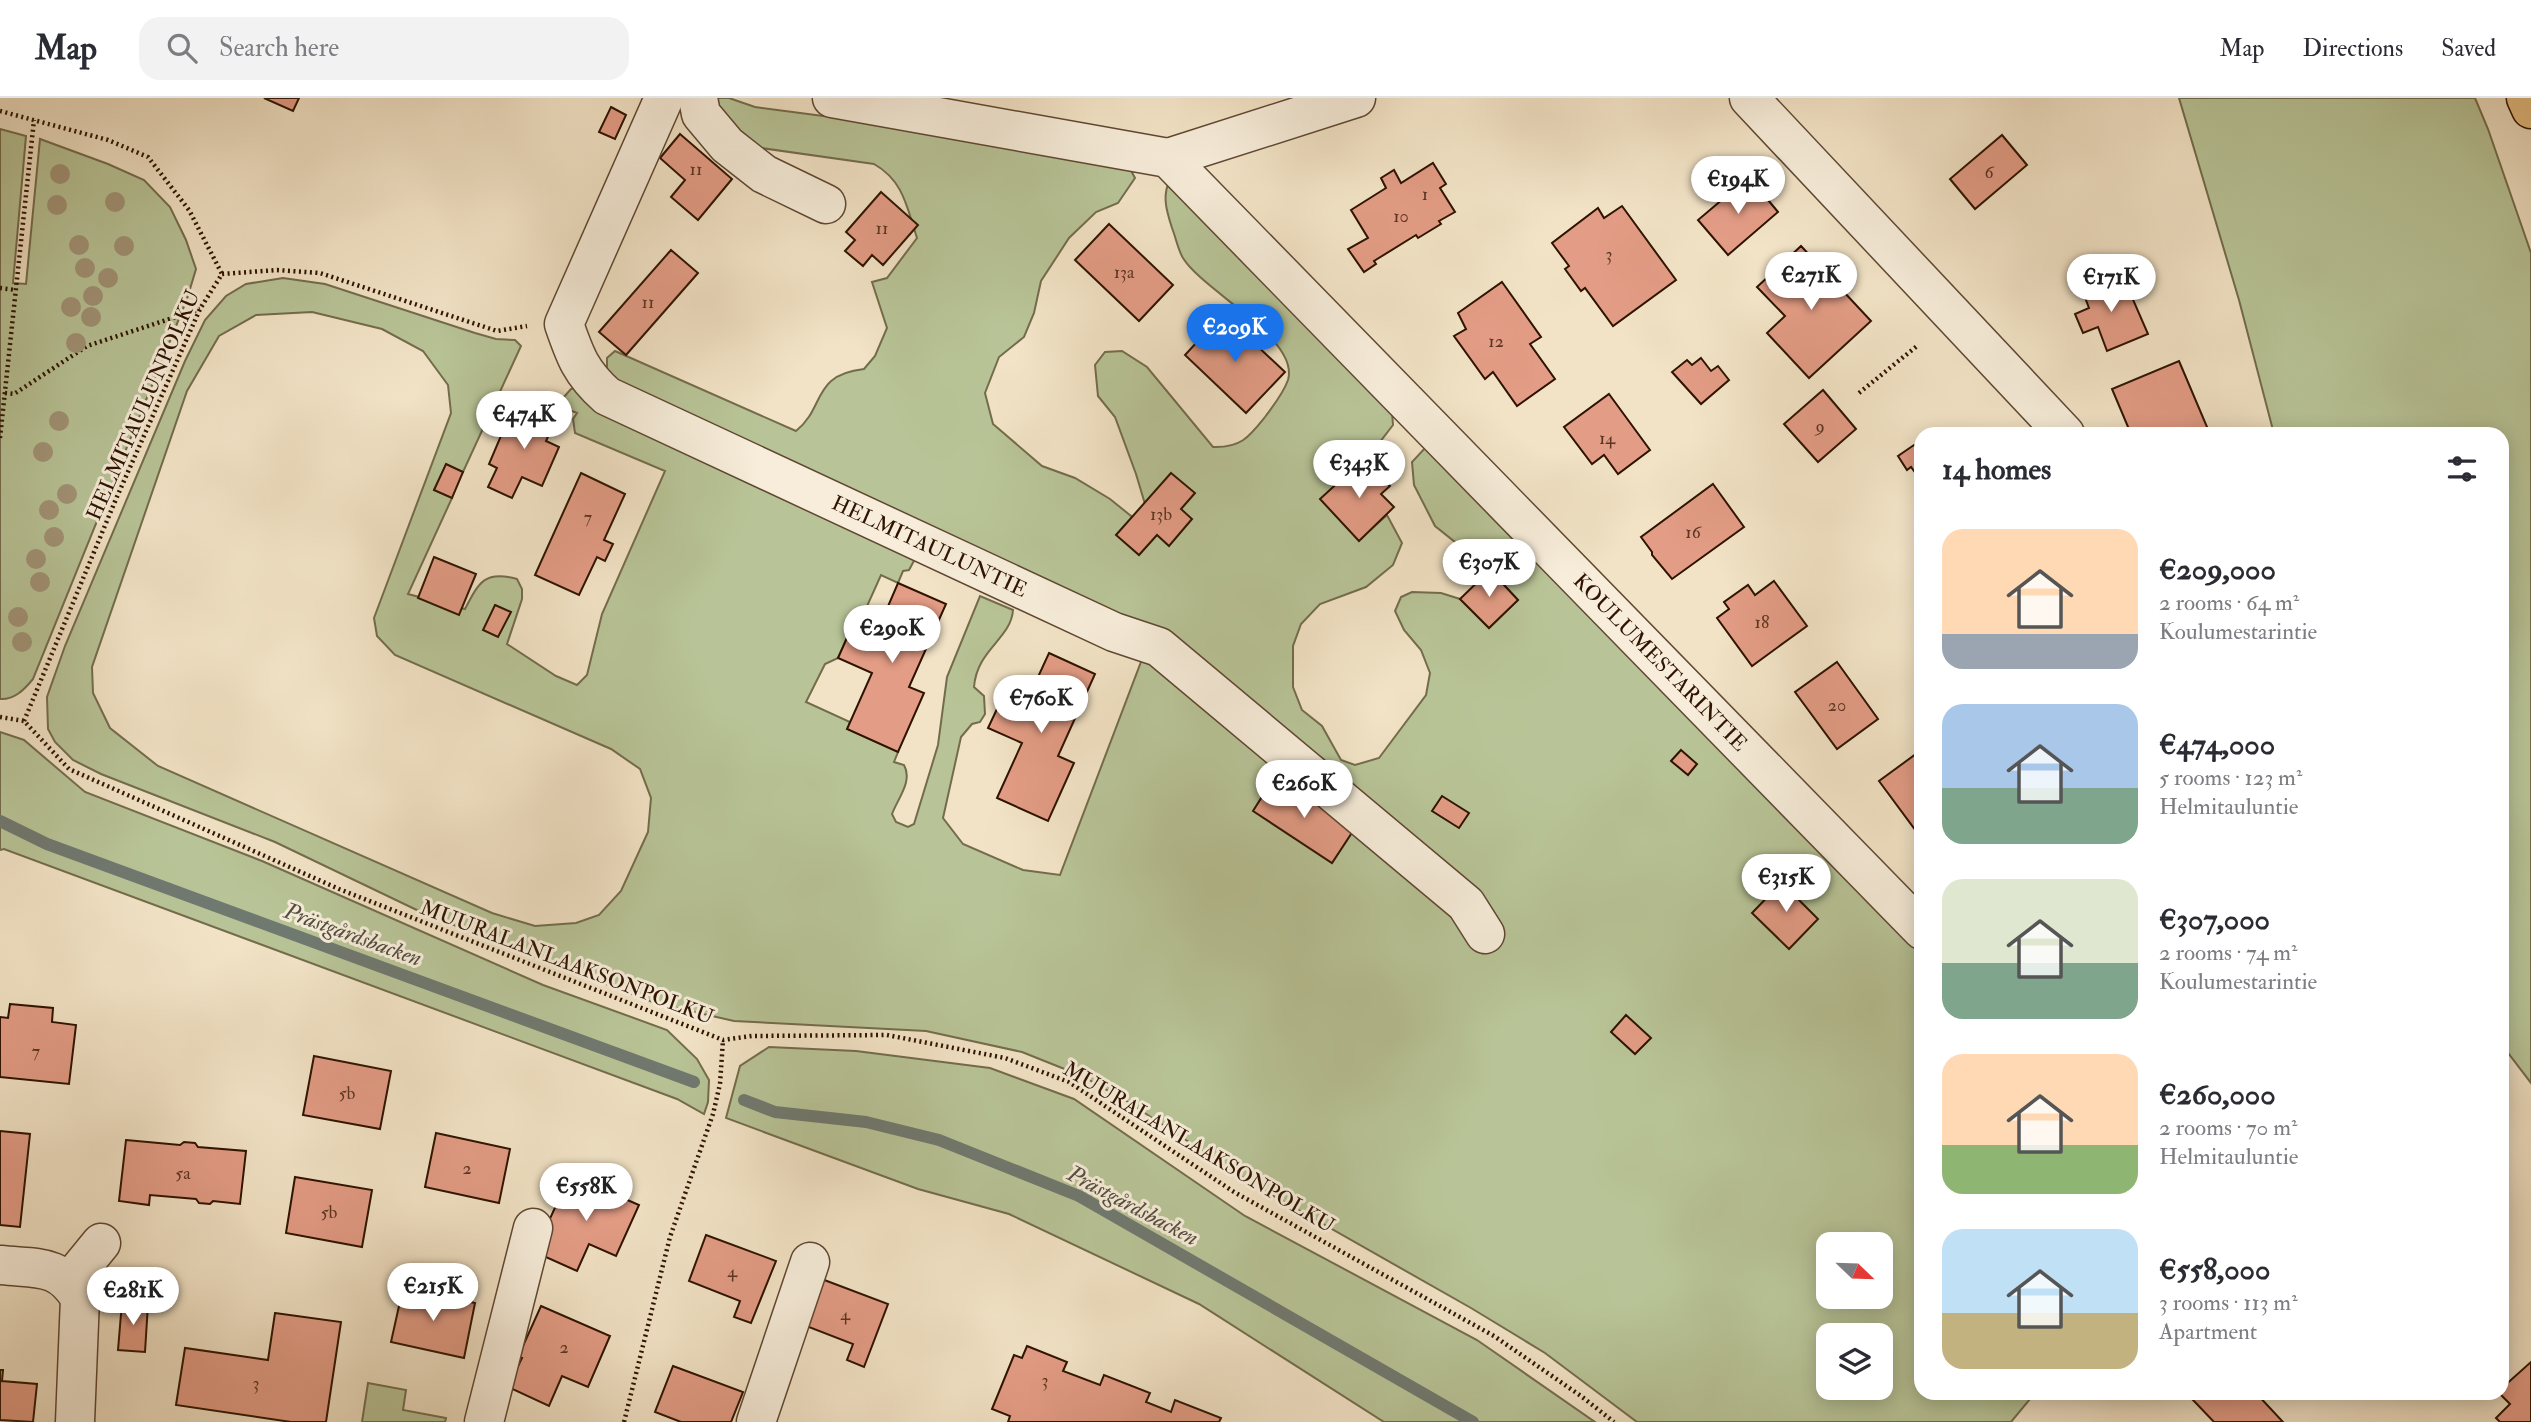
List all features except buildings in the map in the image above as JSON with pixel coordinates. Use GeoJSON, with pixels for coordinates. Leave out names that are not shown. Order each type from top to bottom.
{"type":"FeatureCollection","features":[{"type":"Feature","properties":{"kind":"highway"},"geometry":{"type":"LineString","coordinates":[[2526,98],[2531,109]]}},
{"type":"Feature","properties":{"kind":"street"},"geometry":{"type":"LineString","coordinates":[[564,324],[664,98]]}},
{"type":"Feature","properties":{"kind":"street"},"geometry":{"type":"LineString","coordinates":[[698,98],[701,114],[727,145],[764,174],[826,204]]}},
{"type":"Feature","properties":{"kind":"street"},"geometry":{"type":"LineString","coordinates":[[832,98],[1168,158],[1356,98]]}},
{"type":"Feature","properties":{"kind":"street"},"geometry":{"type":"LineString","coordinates":[[1749,98],[2058,427]]}},
{"type":"Feature","properties":{"kind":"street","name":"KOULUMESTARINTIE"},"geometry":{"type":"LineString","coordinates":[[1168,158],[1914,922]]}},
{"type":"Feature","properties":{"kind":"street","name":"HELMITAULUNTIE"},"geometry":{"type":"LineString","coordinates":[[564,324],[576,360],[588,380],[607,396],[1114,632],[1159,647],[1466,904],[1485,934]]}},
{"type":"Feature","properties":{"kind":"street"},"geometry":{"type":"LineString","coordinates":[[484,1422],[533,1228]]}},
{"type":"Feature","properties":{"kind":"street"},"geometry":{"type":"LineString","coordinates":[[70,1281],[101,1243]]}},
{"type":"Feature","properties":{"kind":"street"},"geometry":{"type":"LineString","coordinates":[[756,1422],[810,1262]]}},
{"type":"Feature","properties":{"kind":"street"},"geometry":{"type":"LineString","coordinates":[[0,1265],[51,1270],[70,1281],[80,1298],[75,1422]]}},
{"type":"Feature","properties":{"kind":"path"},"geometry":{"type":"LineString","coordinates":[[0,111],[108,140],[148,157],[189,210],[222,274]]}},
{"type":"Feature","properties":{"kind":"path"},"geometry":{"type":"LineString","coordinates":[[0,438],[34,120]]}},
{"type":"Feature","properties":{"kind":"path","name":"HELMITAULUNPOLKU"},"geometry":{"type":"LineString","coordinates":[[24,721],[116,499],[200,309],[222,274],[277,270],[320,273],[496,331],[545,322],[564,324]]}},
{"type":"Feature","properties":{"kind":"path"},"geometry":{"type":"LineString","coordinates":[[0,288],[16,290]]}},
{"type":"Feature","properties":{"kind":"path"},"geometry":{"type":"LineString","coordinates":[[5,393],[14,394],[86,346],[200,309]]}},
{"type":"Feature","properties":{"kind":"path"},"geometry":{"type":"LineString","coordinates":[[1859,393],[1917,346]]}},
{"type":"Feature","properties":{"kind":"path"},"geometry":{"type":"LineString","coordinates":[[0,717],[24,721]]}},
{"type":"Feature","properties":{"kind":"path","name":"MUURALANLAAKSONPOLKU"},"geometry":{"type":"LineString","coordinates":[[24,721],[69,769],[339,889],[723,1040],[752,1036],[887,1035],[1005,1058],[1069,1082],[1234,1192],[1494,1336],[1614,1422]]}},
{"type":"Feature","properties":{"kind":"path"},"geometry":{"type":"LineString","coordinates":[[624,1422],[670,1237],[713,1114],[720,1084],[723,1040]]}},
{"type":"Feature","properties":{"kind":"green space"},"geometry":{"type":"Polygon","coordinates":[[[707,98],[729,98],[755,107],[1007,140],[1129,167],[1135,178],[1118,203],[1096,212],[1069,238],[1041,281],[1034,313],[1024,337],[999,357],[985,393],[993,424],[1042,466],[1075,478],[1110,499],[1141,524],[1148,514],[1136,474],[1115,417],[1098,396],[1095,365],[1105,352],[1122,351],[1147,367],[1213,447],[1231,446],[1249,436],[1274,404],[1288,380],[1288,364],[1279,348],[1248,316],[1194,271],[1183,258],[1167,210],[1166,193],[1169,182],[1391,398],[1393,425],[1366,460],[1321,499],[1359,540],[1387,515],[1402,543],[1393,565],[1366,587],[1320,604],[1301,624],[1293,646],[1293,687],[1302,710],[1322,726],[1341,760],[1355,765],[1379,758],[1426,695],[1430,673],[1421,650],[1404,630],[1395,611],[1401,597],[1412,592],[1441,593],[1460,599],[1489,628],[1518,600],[1490,570],[1435,526],[1414,485],[1412,462],[1425,448],[1436,450],[1914,947],[1914,1400],[2029,1400],[2011,1422],[1637,1422],[1545,1353],[1256,1186],[1128,1102],[1082,1076],[1022,1052],[926,1031],[734,1021],[655,1003],[423,913],[275,842],[101,774],[73,760],[55,742],[48,729],[47,697],[65,646],[185,361],[205,320],[226,296],[246,284],[283,278],[325,284],[475,333],[496,339],[515,340],[521,346],[463,472],[446,465],[434,490],[452,498],[408,594],[465,609],[484,580],[497,576],[517,579],[522,589],[522,599],[507,644],[556,676],[577,685],[587,675],[602,614],[665,471],[575,433],[573,419],[577,413],[562,407],[563,398],[571,389],[577,388],[915,559],[909,570],[903,571],[898,583],[881,575],[859,624],[854,622],[838,658],[825,664],[806,702],[850,722],[848,729],[898,752],[894,762],[904,765],[907,777],[904,790],[892,814],[896,822],[908,827],[914,824],[938,745],[947,677],[980,596],[1013,610],[1006,629],[976,674],[974,687],[984,696],[985,714],[980,722],[972,724],[961,737],[943,818],[963,844],[1023,870],[1060,875],[1144,654],[1167,639],[615,380],[607,373],[607,358],[615,351],[796,431],[812,412],[827,385],[847,372],[864,369],[875,356],[887,328],[872,282],[887,278],[917,238],[903,196],[884,171],[874,164],[740,145],[707,98]],[[312,312],[256,315],[219,336],[187,391],[92,667],[93,693],[110,728],[158,766],[492,913],[535,926],[576,923],[599,915],[621,891],[648,832],[651,798],[640,769],[611,749],[395,655],[377,636],[374,618],[451,413],[448,385],[423,351],[382,329],[312,312]]]}},
{"type":"Feature","properties":{"kind":"green space"},"geometry":{"type":"Polygon","coordinates":[[[2179,98],[2475,98],[2531,253],[2531,1083],[2509,1054],[2509,427],[2272,427],[2239,300],[2179,98]]]}},
{"type":"Feature","properties":{"kind":"green space"},"geometry":{"type":"Polygon","coordinates":[[[0,129],[26,136],[13,283],[26,284],[40,139],[144,180],[170,207],[196,269],[187,299],[33,679],[18,694],[0,699],[0,129]]]}},
{"type":"Feature","properties":{"kind":"green space"},"geometry":{"type":"Polygon","coordinates":[[[0,732],[24,740],[85,792],[262,861],[543,985],[667,1030],[697,1059],[709,1080],[708,1102],[704,1114],[677,1099],[4,849],[0,850],[0,732]]]}},
{"type":"Feature","properties":{"kind":"green space"},"geometry":{"type":"Polygon","coordinates":[[[769,1047],[856,1051],[990,1068],[1074,1099],[1245,1216],[1477,1340],[1595,1422],[1384,1422],[1199,1304],[1009,1214],[918,1189],[726,1118],[740,1066],[769,1047]]]}},
{"type":"Feature","properties":{"kind":"green space"},"geometry":{"type":"Polygon","coordinates":[[[368,1383],[406,1390],[403,1410],[446,1418],[445,1422],[362,1422],[368,1383]]]}},
{"type":"Feature","properties":{"kind":"waterway","name":"Prästgårdsbacken"},"geometry":{"type":"LineString","coordinates":[[0,821],[47,844],[694,1082]]}},
{"type":"Feature","properties":{"kind":"waterway","name":"Prästgårdsbacken"},"geometry":{"type":"LineString","coordinates":[[744,1100],[775,1112],[866,1122],[939,1140],[1079,1196],[1473,1422]]}}]}
